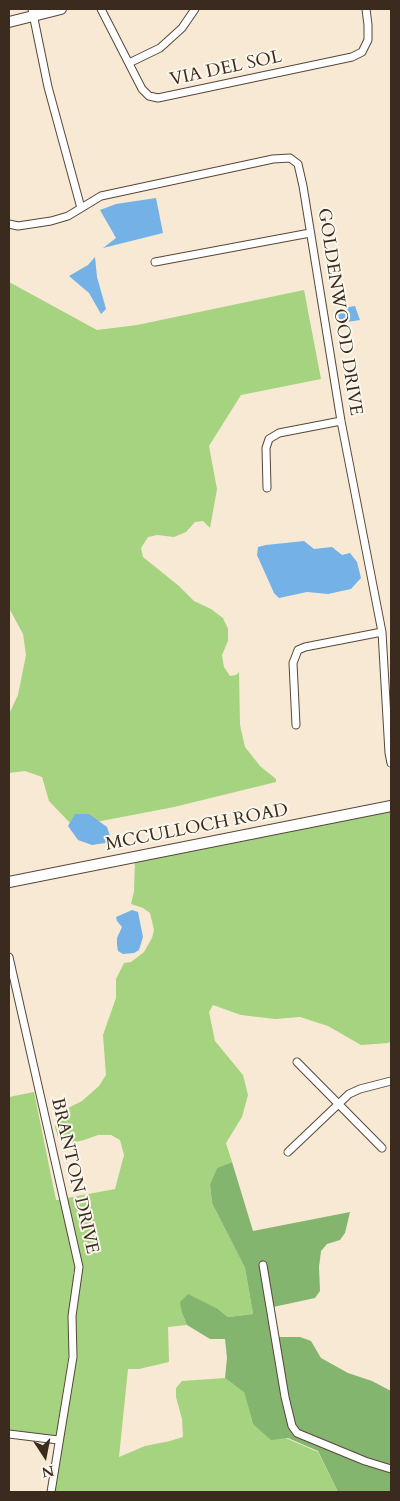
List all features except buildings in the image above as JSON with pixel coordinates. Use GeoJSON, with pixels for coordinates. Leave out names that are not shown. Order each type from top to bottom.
{"type":"FeatureCollection","features":[{"type":"Feature","properties":{"kind":"street"},"geometry":{"type":"LineString","coordinates":[[9,22],[33,13],[61,9]]}},
{"type":"Feature","properties":{"kind":"street","name":"VIA DEL SOL"},"geometry":{"type":"LineString","coordinates":[[101,9],[142,89],[149,96],[158,98],[352,57],[362,52],[368,40],[366,9]]}},
{"type":"Feature","properties":{"kind":"street"},"geometry":{"type":"LineString","coordinates":[[129,63],[160,48],[182,28],[195,9]]}},
{"type":"Feature","properties":{"kind":"street"},"geometry":{"type":"LineString","coordinates":[[33,13],[48,87],[81,208]]}},
{"type":"Feature","properties":{"kind":"street","name":"GOLDENWOOD DRIVE"},"geometry":{"type":"LineString","coordinates":[[9,224],[18,226],[68,216],[102,196],[273,159],[290,158],[298,164],[341,421],[382,632],[391,763]]}},
{"type":"Feature","properties":{"kind":"street"},"geometry":{"type":"LineString","coordinates":[[154,262],[310,234]]}},
{"type":"Feature","properties":{"kind":"street"},"geometry":{"type":"LineString","coordinates":[[268,488],[266,448],[269,439],[279,433],[341,421]]}},
{"type":"Feature","properties":{"kind":"street"},"geometry":{"type":"LineString","coordinates":[[296,725],[293,663],[298,650],[382,632]]}},
{"type":"Feature","properties":{"kind":"street","name":"MCCULLOCH ROAD"},"geometry":{"type":"LineString","coordinates":[[9,882],[391,806]]}},
{"type":"Feature","properties":{"kind":"street","name":"BRANTON DRIVE"},"geometry":{"type":"LineString","coordinates":[[9,957],[79,1268],[72,1316],[72,1357],[51,1492]]}},
{"type":"Feature","properties":{"kind":"street"},"geometry":{"type":"LineString","coordinates":[[297,1062],[382,1148]]}},
{"type":"Feature","properties":{"kind":"street"},"geometry":{"type":"LineString","coordinates":[[288,1152],[349,1094],[360,1089],[391,1081]]}},
{"type":"Feature","properties":{"kind":"street"},"geometry":{"type":"LineString","coordinates":[[263,1265],[285,1397],[292,1426],[297,1433],[365,1461],[391,1469]]}},
{"type":"Feature","properties":{"kind":"street"},"geometry":{"type":"LineString","coordinates":[[9,1434],[58,1440]]}},
{"type":"Feature","properties":{"kind":"green space"},"geometry":{"type":"Polygon","coordinates":[[[9,282],[97,330],[137,325],[304,290],[321,379],[241,395],[209,446],[217,489],[210,528],[203,521],[195,522],[186,532],[174,537],[157,535],[148,537],[141,548],[143,557],[179,586],[194,601],[211,609],[223,618],[228,629],[228,641],[222,655],[224,667],[230,676],[236,675],[239,672],[240,725],[245,747],[260,766],[276,779],[276,782],[174,807],[91,823],[70,823],[49,801],[42,777],[25,771],[9,773],[9,714],[18,695],[26,655],[23,634],[9,608],[9,282]]]}},
{"type":"Feature","properties":{"kind":"green space"},"geometry":{"type":"Polygon","coordinates":[[[391,809],[391,1041],[388,1043],[361,1045],[328,1026],[300,1017],[275,1019],[241,1015],[213,1005],[209,1012],[215,1041],[243,1075],[248,1095],[242,1117],[226,1143],[232,1162],[217,1168],[210,1184],[212,1203],[245,1268],[253,1314],[228,1317],[218,1309],[182,1313],[187,1325],[168,1327],[169,1362],[139,1369],[128,1369],[119,1457],[145,1446],[183,1437],[182,1419],[176,1397],[176,1388],[182,1381],[225,1378],[244,1391],[253,1424],[318,1452],[338,1492],[54,1492],[82,1268],[67,1198],[115,1189],[124,1155],[120,1140],[111,1135],[98,1135],[71,1143],[58,1137],[55,1127],[62,1111],[82,1101],[99,1086],[106,1075],[103,1035],[116,998],[116,979],[124,963],[131,962],[144,952],[152,938],[154,930],[150,913],[143,908],[131,904],[134,891],[135,860],[391,809]]]}},
{"type":"Feature","properties":{"kind":"green space"},"geometry":{"type":"Polygon","coordinates":[[[34,1092],[56,1200],[60,1200],[76,1267],[73,1272],[74,1278],[69,1315],[69,1353],[56,1436],[9,1430],[9,1097],[34,1092]]]}},
{"type":"Feature","properties":{"kind":"green space"},"geometry":{"type":"Polygon","coordinates":[[[232,1162],[253,1231],[350,1212],[345,1233],[340,1240],[327,1244],[321,1251],[319,1267],[320,1291],[315,1298],[273,1307],[266,1261],[260,1262],[281,1398],[289,1427],[296,1437],[364,1464],[391,1472],[391,1492],[338,1492],[318,1451],[288,1438],[271,1440],[253,1424],[244,1392],[225,1378],[227,1358],[225,1339],[210,1339],[187,1325],[180,1302],[188,1294],[218,1309],[228,1317],[253,1314],[245,1268],[212,1203],[210,1184],[217,1168],[232,1162]]]}},
{"type":"Feature","properties":{"kind":"green space"},"geometry":{"type":"Polygon","coordinates":[[[278,1337],[300,1337],[311,1341],[321,1358],[348,1373],[372,1381],[391,1391],[391,1465],[366,1458],[299,1430],[295,1424],[288,1397],[278,1337]]]}},
{"type":"Feature","properties":{"kind":"water"},"geometry":{"type":"Polygon","coordinates":[[[156,198],[163,233],[103,248],[116,238],[100,210],[116,204],[156,198]]]}},
{"type":"Feature","properties":{"kind":"water"},"geometry":{"type":"Polygon","coordinates":[[[95,257],[97,277],[106,309],[101,314],[89,293],[69,276],[88,265],[95,257]]]}},
{"type":"Feature","properties":{"kind":"water"},"geometry":{"type":"Polygon","coordinates":[[[355,306],[360,320],[340,323],[337,309],[355,306]]]}},
{"type":"Feature","properties":{"kind":"water"},"geometry":{"type":"Polygon","coordinates":[[[304,541],[314,549],[332,547],[342,555],[350,553],[357,562],[361,578],[351,589],[328,594],[307,592],[279,598],[274,593],[257,555],[258,547],[304,541]]]}},
{"type":"Feature","properties":{"kind":"water"},"geometry":{"type":"Polygon","coordinates":[[[75,814],[89,814],[107,827],[112,842],[92,845],[78,840],[68,826],[75,814]]]}},
{"type":"Feature","properties":{"kind":"water"},"geometry":{"type":"Polygon","coordinates":[[[132,910],[138,912],[143,937],[139,950],[134,953],[123,954],[118,951],[117,938],[122,927],[116,917],[132,910]]]}}]}
